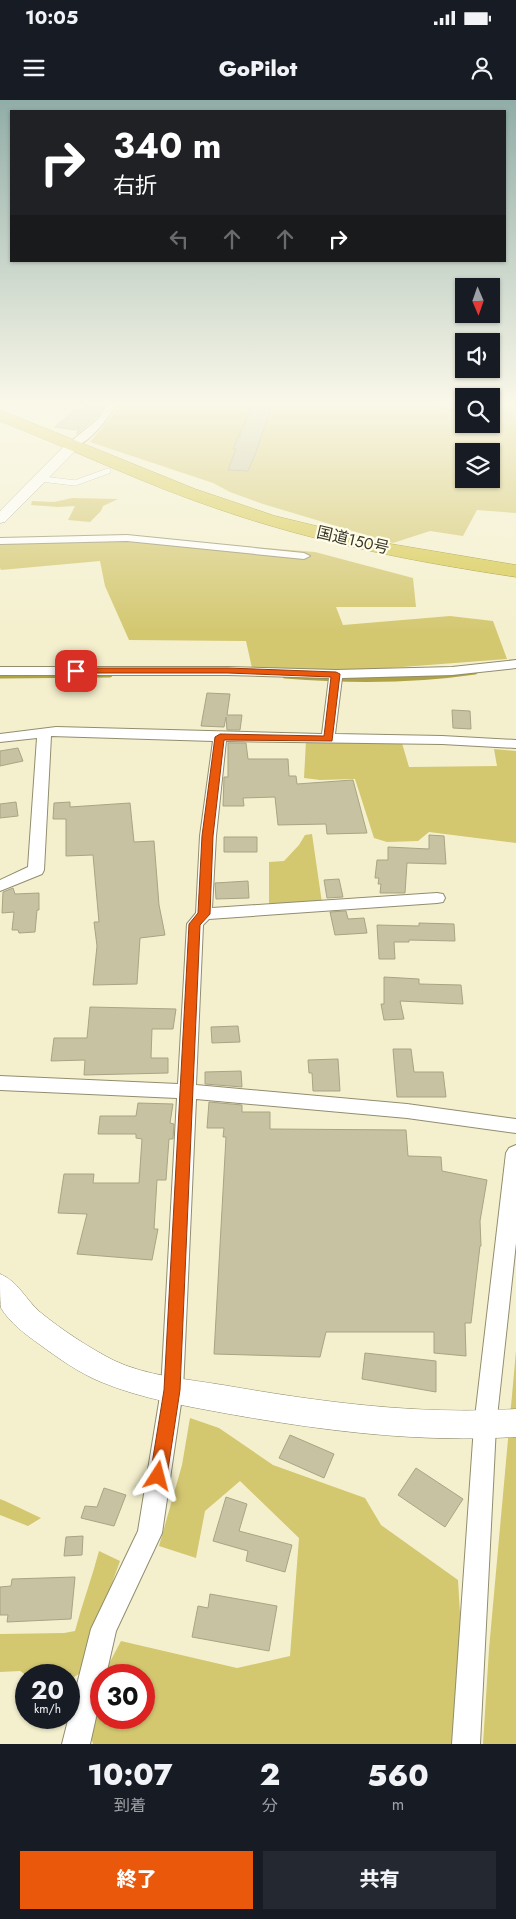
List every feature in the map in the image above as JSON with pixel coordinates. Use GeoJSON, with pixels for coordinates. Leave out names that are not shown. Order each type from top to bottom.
{"type":"FeatureCollection","features":[{"type":"Feature","properties":{"kind":"highway","name":"国道150号"},"geometry":{"type":"LineString","coordinates":[[128,479],[200,507],[263,527],[362,551],[466,572],[516,579]]}},
{"type":"Feature","properties":{"kind":"highway","name":"国道150号"},"geometry":{"type":"LineString","coordinates":[[150,479],[246,513],[360,543],[427,557],[516,571]]}},
{"type":"Feature","properties":{"kind":"street"},"geometry":{"type":"LineString","coordinates":[[0,519],[42,479]]}},
{"type":"Feature","properties":{"kind":"street"},"geometry":{"type":"LineString","coordinates":[[0,542],[127,538],[304,556]]}},
{"type":"Feature","properties":{"kind":"street"},"geometry":{"type":"LineString","coordinates":[[0,671],[228,671],[336,674],[452,671],[516,664]]}},
{"type":"Feature","properties":{"kind":"street"},"geometry":{"type":"LineString","coordinates":[[328,739],[336,674]]}},
{"type":"Feature","properties":{"kind":"street"},"geometry":{"type":"LineString","coordinates":[[0,738],[56,731],[220,737],[442,740],[516,744]]}},
{"type":"Feature","properties":{"kind":"street"},"geometry":{"type":"LineString","coordinates":[[0,886],[36,870],[44,733]]}},
{"type":"Feature","properties":{"kind":"street"},"geometry":{"type":"LineString","coordinates":[[204,914],[208,836],[220,737]]}},
{"type":"Feature","properties":{"kind":"street"},"geometry":{"type":"LineString","coordinates":[[76,1744],[104,1629],[150,1533],[172,1390],[194,924],[204,914],[437,898]]}},
{"type":"Feature","properties":{"kind":"street"},"geometry":{"type":"LineString","coordinates":[[0,1083],[186,1091],[407,1111],[516,1126]]}},
{"type":"Feature","properties":{"kind":"street"},"geometry":{"type":"LineString","coordinates":[[466,1744],[502,1424],[516,1154]]}},
{"type":"Feature","properties":{"kind":"street"},"geometry":{"type":"LineString","coordinates":[[0,1286],[26,1316],[74,1352],[111,1373],[172,1390],[307,1413],[415,1426],[502,1424]]}},
{"type":"Feature","properties":{"kind":"lane"},"geometry":{"type":"LineString","coordinates":[[42,479],[75,483],[87,479]]}},
{"type":"Feature","properties":{"kind":"shaded area"},"geometry":{"type":"Polygon","coordinates":[[[200,479],[455,479],[455,488],[500,488],[500,479],[516,479],[516,513],[477,510],[463,536],[430,531],[393,543],[263,504],[200,479]]]}},
{"type":"Feature","properties":{"kind":"shaded area"},"geometry":{"type":"Polygon","coordinates":[[[72,498],[118,499],[103,506],[101,511],[90,522],[68,520],[75,506],[31,505],[32,501],[54,502],[72,498]]]}},
{"type":"Feature","properties":{"kind":"shaded area"},"geometry":{"type":"Polygon","coordinates":[[[95,540],[206,543],[315,552],[413,578],[416,607],[336,607],[343,625],[450,616],[493,621],[507,659],[350,671],[252,668],[246,641],[129,640],[105,586],[100,561],[1,570],[0,568],[0,543],[95,540]]]}},
{"type":"Feature","properties":{"kind":"shaded area"},"geometry":{"type":"Polygon","coordinates":[[[306,741],[402,743],[409,767],[497,766],[494,749],[516,751],[516,843],[429,832],[418,841],[387,842],[374,838],[355,779],[320,780],[304,778],[306,741]]]}},
{"type":"Feature","properties":{"kind":"shaded area"},"geometry":{"type":"Polygon","coordinates":[[[312,834],[322,903],[269,907],[269,862],[284,861],[299,845],[305,835],[312,834]]]}},
{"type":"Feature","properties":{"kind":"shaded area"},"geometry":{"type":"Polygon","coordinates":[[[516,1351],[516,1744],[483,1744],[489,1649],[516,1351]]]}},
{"type":"Feature","properties":{"kind":"shaded area"},"geometry":{"type":"Polygon","coordinates":[[[190,1418],[219,1428],[273,1465],[365,1498],[381,1525],[458,1580],[462,1646],[453,1744],[93,1744],[84,1710],[90,1699],[90,1729],[155,1729],[155,1664],[109,1664],[121,1641],[237,1668],[290,1656],[299,1538],[240,1481],[205,1511],[196,1558],[159,1546],[182,1465],[190,1418]]]}},
{"type":"Feature","properties":{"kind":"shaded area"},"geometry":{"type":"Polygon","coordinates":[[[0,1499],[41,1518],[28,1526],[0,1515],[0,1499]]]}},
{"type":"Feature","properties":{"kind":"shaded area"},"geometry":{"type":"Polygon","coordinates":[[[99,1551],[120,1561],[80,1671],[80,1664],[15,1664],[15,1671],[0,1672],[0,1634],[64,1633],[75,1631],[99,1551]]]}},
{"type":"Feature","properties":{"kind":"building"},"geometry":{"type":"Polygon","coordinates":[[[207,693],[230,694],[227,715],[242,715],[240,730],[227,730],[226,717],[224,727],[201,726],[207,693]]]}},
{"type":"Feature","properties":{"kind":"building"},"geometry":{"type":"Polygon","coordinates":[[[452,710],[470,711],[471,729],[453,728],[452,710]]]}},
{"type":"Feature","properties":{"kind":"building"},"geometry":{"type":"Polygon","coordinates":[[[228,743],[246,743],[248,759],[288,759],[289,776],[296,776],[297,784],[353,780],[367,833],[327,834],[326,824],[278,825],[275,797],[243,798],[244,806],[223,806],[224,777],[228,777],[228,743]]]}},
{"type":"Feature","properties":{"kind":"building"},"geometry":{"type":"Polygon","coordinates":[[[18,748],[23,761],[0,766],[0,751],[18,748]]]}},
{"type":"Feature","properties":{"kind":"building"},"geometry":{"type":"Polygon","coordinates":[[[16,802],[18,816],[0,818],[0,804],[16,802]]]}},
{"type":"Feature","properties":{"kind":"building"},"geometry":{"type":"Polygon","coordinates":[[[70,802],[70,807],[130,803],[134,842],[154,841],[159,905],[165,935],[140,938],[137,984],[93,985],[97,946],[94,922],[99,922],[93,855],[66,856],[66,819],[53,819],[54,803],[70,802]]]}},
{"type":"Feature","properties":{"kind":"building"},"geometry":{"type":"Polygon","coordinates":[[[429,835],[444,836],[446,864],[407,863],[405,893],[380,893],[381,884],[378,884],[379,878],[375,878],[377,860],[388,860],[388,847],[429,849],[429,835]]]}},
{"type":"Feature","properties":{"kind":"building"},"geometry":{"type":"Polygon","coordinates":[[[224,837],[257,837],[257,852],[224,852],[224,837]]]}},
{"type":"Feature","properties":{"kind":"building"},"geometry":{"type":"Polygon","coordinates":[[[339,879],[343,897],[327,898],[324,880],[339,879]]]}},
{"type":"Feature","properties":{"kind":"building"},"geometry":{"type":"Polygon","coordinates":[[[248,881],[249,898],[216,899],[215,883],[248,881]]]}},
{"type":"Feature","properties":{"kind":"building"},"geometry":{"type":"Polygon","coordinates":[[[13,888],[15,894],[39,893],[39,910],[37,910],[35,932],[19,933],[18,930],[12,930],[14,912],[2,913],[3,892],[13,888]]]}},
{"type":"Feature","properties":{"kind":"building"},"geometry":{"type":"Polygon","coordinates":[[[346,911],[348,919],[364,918],[367,933],[335,935],[330,912],[346,911]]]}},
{"type":"Feature","properties":{"kind":"building"},"geometry":{"type":"Polygon","coordinates":[[[419,923],[454,924],[455,941],[409,940],[409,942],[394,942],[395,959],[379,959],[377,925],[419,926],[419,923]]]}},
{"type":"Feature","properties":{"kind":"building"},"geometry":{"type":"Polygon","coordinates":[[[384,977],[419,979],[419,984],[461,985],[463,1004],[400,1001],[404,1019],[384,1020],[381,1004],[384,1004],[384,977]]]}},
{"type":"Feature","properties":{"kind":"building"},"geometry":{"type":"Polygon","coordinates":[[[90,1007],[176,1009],[173,1029],[152,1029],[151,1058],[168,1058],[168,1073],[84,1075],[85,1060],[51,1061],[54,1038],[87,1038],[90,1007]]]}},
{"type":"Feature","properties":{"kind":"building"},"geometry":{"type":"Polygon","coordinates":[[[238,1026],[240,1042],[212,1043],[211,1027],[238,1026]]]}},
{"type":"Feature","properties":{"kind":"building"},"geometry":{"type":"Polygon","coordinates":[[[393,1049],[411,1049],[414,1072],[443,1072],[446,1097],[397,1097],[393,1049]]]}},
{"type":"Feature","properties":{"kind":"building"},"geometry":{"type":"Polygon","coordinates":[[[338,1059],[340,1091],[313,1091],[312,1073],[309,1073],[308,1060],[338,1059]]]}},
{"type":"Feature","properties":{"kind":"building"},"geometry":{"type":"Polygon","coordinates":[[[241,1071],[242,1087],[205,1084],[205,1072],[241,1071]]]}},
{"type":"Feature","properties":{"kind":"building"},"geometry":{"type":"Polygon","coordinates":[[[209,1102],[242,1105],[242,1112],[270,1112],[270,1129],[406,1130],[408,1156],[441,1157],[442,1171],[487,1180],[480,1221],[481,1246],[471,1323],[465,1323],[466,1356],[434,1353],[434,1332],[326,1332],[320,1357],[214,1354],[226,1137],[223,1137],[224,1128],[207,1128],[209,1102]]]}},
{"type":"Feature","properties":{"kind":"building"},"geometry":{"type":"Polygon","coordinates":[[[138,1103],[173,1104],[170,1123],[174,1124],[173,1139],[169,1139],[166,1180],[157,1180],[154,1229],[158,1229],[152,1260],[77,1254],[87,1214],[58,1213],[64,1174],[94,1174],[93,1183],[139,1183],[142,1139],[136,1138],[136,1134],[98,1134],[100,1116],[136,1116],[138,1103]]]}},
{"type":"Feature","properties":{"kind":"building"},"geometry":{"type":"Polygon","coordinates":[[[365,1353],[436,1361],[436,1392],[362,1379],[365,1353]]]}},
{"type":"Feature","properties":{"kind":"building"},"geometry":{"type":"Polygon","coordinates":[[[290,1435],[334,1454],[324,1478],[279,1458],[290,1435]]]}},
{"type":"Feature","properties":{"kind":"building"},"geometry":{"type":"Polygon","coordinates":[[[416,1468],[463,1499],[445,1527],[398,1495],[416,1468]]]}},
{"type":"Feature","properties":{"kind":"building"},"geometry":{"type":"Polygon","coordinates":[[[104,1488],[126,1495],[114,1526],[81,1518],[85,1506],[97,1507],[104,1488]]]}},
{"type":"Feature","properties":{"kind":"building"},"geometry":{"type":"Polygon","coordinates":[[[226,1497],[247,1504],[239,1531],[292,1545],[285,1572],[246,1561],[248,1551],[213,1541],[226,1497]]]}},
{"type":"Feature","properties":{"kind":"building"},"geometry":{"type":"Polygon","coordinates":[[[83,1536],[82,1555],[64,1556],[66,1537],[83,1536]]]}},
{"type":"Feature","properties":{"kind":"building"},"geometry":{"type":"Polygon","coordinates":[[[75,1577],[71,1619],[7,1622],[8,1615],[0,1615],[0,1587],[11,1586],[12,1579],[75,1577]]]}},
{"type":"Feature","properties":{"kind":"building"},"geometry":{"type":"Polygon","coordinates":[[[210,1594],[277,1606],[269,1651],[192,1637],[198,1606],[208,1608],[210,1594]]]}},
{"type":"Feature","properties":{"kind":"waterway"},"geometry":{"type":"LineString","coordinates":[[285,676],[332,679],[380,679],[428,677],[475,672]]}},
{"type":"Feature","properties":{"kind":"waterway"},"geometry":{"type":"LineString","coordinates":[[0,676],[110,675]]}},
{"type":"Feature","properties":{"kind":"route"},"geometry":{"type":"LineString","coordinates":[[76,671],[228,671],[336,674],[328,739],[220,737],[208,836],[204,914],[194,924],[172,1390],[158,1476]]}}]}
